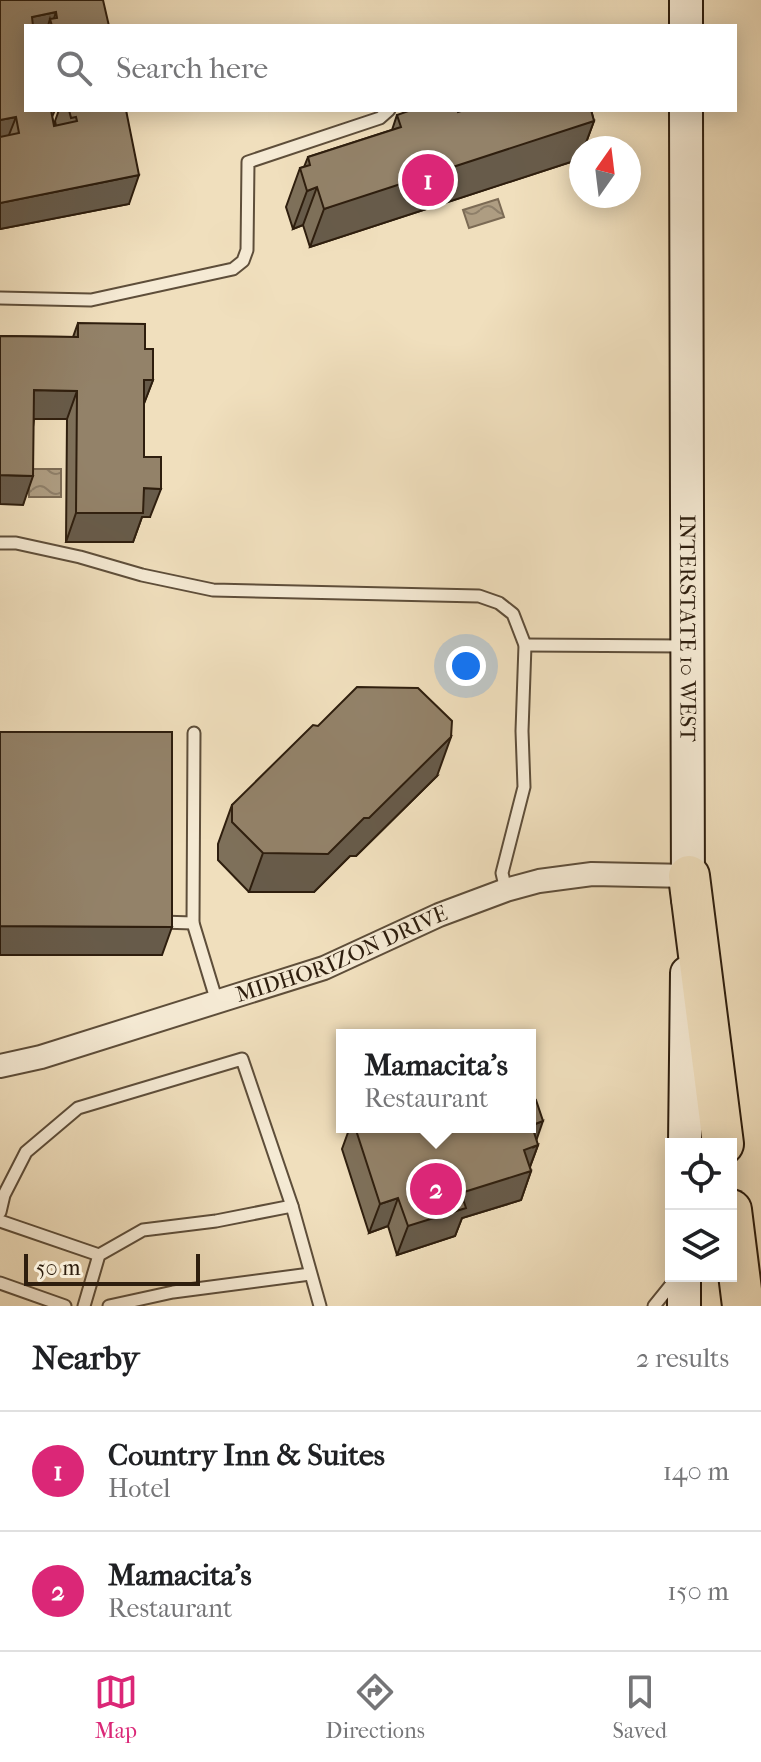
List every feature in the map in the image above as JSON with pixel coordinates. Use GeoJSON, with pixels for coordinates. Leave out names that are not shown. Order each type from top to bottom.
{"type":"FeatureCollection","features":[{"type":"Feature","properties":{"kind":"highway"},"geometry":{"type":"LineString","coordinates":[[689,876],[722,1138]]}},
{"type":"Feature","properties":{"kind":"highway"},"geometry":{"type":"LineString","coordinates":[[737,1258],[743,1306]]}},
{"type":"Feature","properties":{"kind":"main road"},"geometry":{"type":"LineString","coordinates":[[686,0],[686,24]]}},
{"type":"Feature","properties":{"kind":"main road","name":"INTERSTATE 10 WEST"},"geometry":{"type":"LineString","coordinates":[[685,1138],[689,876],[686,112]]}},
{"type":"Feature","properties":{"kind":"main road"},"geometry":{"type":"LineString","coordinates":[[682,1282],[684,1306]]}},
{"type":"Feature","properties":{"kind":"street","name":"MIDHORIZON DRIVE"},"geometry":{"type":"LineString","coordinates":[[0,1066],[41,1057],[324,968],[439,915],[506,890],[539,881],[592,874],[689,876]]}},
{"type":"Feature","properties":{"kind":"lane"},"geometry":{"type":"LineString","coordinates":[[0,298],[91,300],[233,269],[243,261],[247,250],[248,162],[380,118],[387,112]]}},
{"type":"Feature","properties":{"kind":"lane"},"geometry":{"type":"LineString","coordinates":[[0,543],[16,543],[80,557],[142,575],[213,590],[479,596],[499,603],[513,614],[525,645],[524,787],[503,868],[506,890]]}},
{"type":"Feature","properties":{"kind":"lane"},"geometry":{"type":"LineString","coordinates":[[525,645],[688,646]]}},
{"type":"Feature","properties":{"kind":"lane"},"geometry":{"type":"LineString","coordinates":[[194,733],[193,923],[217,1002]]}},
{"type":"Feature","properties":{"kind":"lane"},"geometry":{"type":"LineString","coordinates":[[161,922],[193,923]]}},
{"type":"Feature","properties":{"kind":"lane"},"geometry":{"type":"LineString","coordinates":[[0,1212],[4,1195],[26,1152],[78,1108],[242,1059],[292,1206],[320,1306]]}},
{"type":"Feature","properties":{"kind":"lane"},"geometry":{"type":"LineString","coordinates":[[84,1306],[99,1255],[143,1230],[216,1221],[292,1206]]}},
{"type":"Feature","properties":{"kind":"lane"},"geometry":{"type":"LineString","coordinates":[[0,1221],[99,1255]]}},
{"type":"Feature","properties":{"kind":"lane"},"geometry":{"type":"LineString","coordinates":[[109,1306],[173,1292],[310,1274]]}},
{"type":"Feature","properties":{"kind":"lane"},"geometry":{"type":"LineString","coordinates":[[654,1306],[676,1282]]}},
{"type":"Feature","properties":{"kind":"lane"},"geometry":{"type":"LineString","coordinates":[[0,1283],[65,1306]]}},
{"type":"Feature","properties":{"kind":"water"},"geometry":{"type":"Polygon","coordinates":[[[498,199],[504,217],[469,228],[463,210],[498,199]]]}},
{"type":"Feature","properties":{"kind":"water"},"geometry":{"type":"Polygon","coordinates":[[[29,469],[61,469],[61,497],[29,497],[29,469]]]}},
{"type":"Feature","properties":{"kind":"building"},"geometry":{"type":"Polygon","coordinates":[[[0,0],[103,0],[109,24],[51,24],[50,19],[57,18],[56,12],[32,17],[33,24],[24,24],[24,112],[51,112],[54,126],[77,121],[76,117],[71,118],[70,112],[126,112],[139,175],[0,203],[0,137],[19,133],[16,117],[0,120],[0,0]]]}},
{"type":"Feature","properties":{"kind":"building"},"geometry":{"type":"Polygon","coordinates":[[[405,112],[592,112],[594,121],[324,209],[317,187],[307,191],[300,168],[310,165],[308,157],[401,127],[397,115],[405,112]]]}},
{"type":"Feature","properties":{"kind":"building"},"geometry":{"type":"Polygon","coordinates":[[[78,323],[145,324],[145,349],[153,349],[153,380],[144,380],[144,457],[161,457],[161,489],[144,488],[143,513],[76,513],[77,391],[34,390],[33,476],[0,475],[0,336],[78,337],[78,323]]]}},
{"type":"Feature","properties":{"kind":"building"},"geometry":{"type":"Polygon","coordinates":[[[357,687],[418,688],[452,721],[451,737],[328,854],[263,853],[232,822],[232,805],[313,725],[318,726],[357,687]]]}},
{"type":"Feature","properties":{"kind":"building"},"geometry":{"type":"Polygon","coordinates":[[[0,732],[172,732],[172,927],[0,926],[0,732]]]}},
{"type":"Feature","properties":{"kind":"building"},"geometry":{"type":"Polygon","coordinates":[[[536,1100],[543,1121],[536,1124],[536,1100]]]}},
{"type":"Feature","properties":{"kind":"building"},"geometry":{"type":"Polygon","coordinates":[[[357,1133],[534,1133],[538,1145],[524,1150],[531,1171],[461,1193],[466,1208],[408,1226],[398,1198],[380,1204],[357,1133]]]}},
{"type":"Feature","properties":{"kind":"place","name":"Country Inn & Suites"},"geometry":{"type":"Point","coordinates":[428,180]}},
{"type":"Feature","properties":{"kind":"place","name":"Mamacita's"},"geometry":{"type":"Point","coordinates":[436,1189]}}]}
